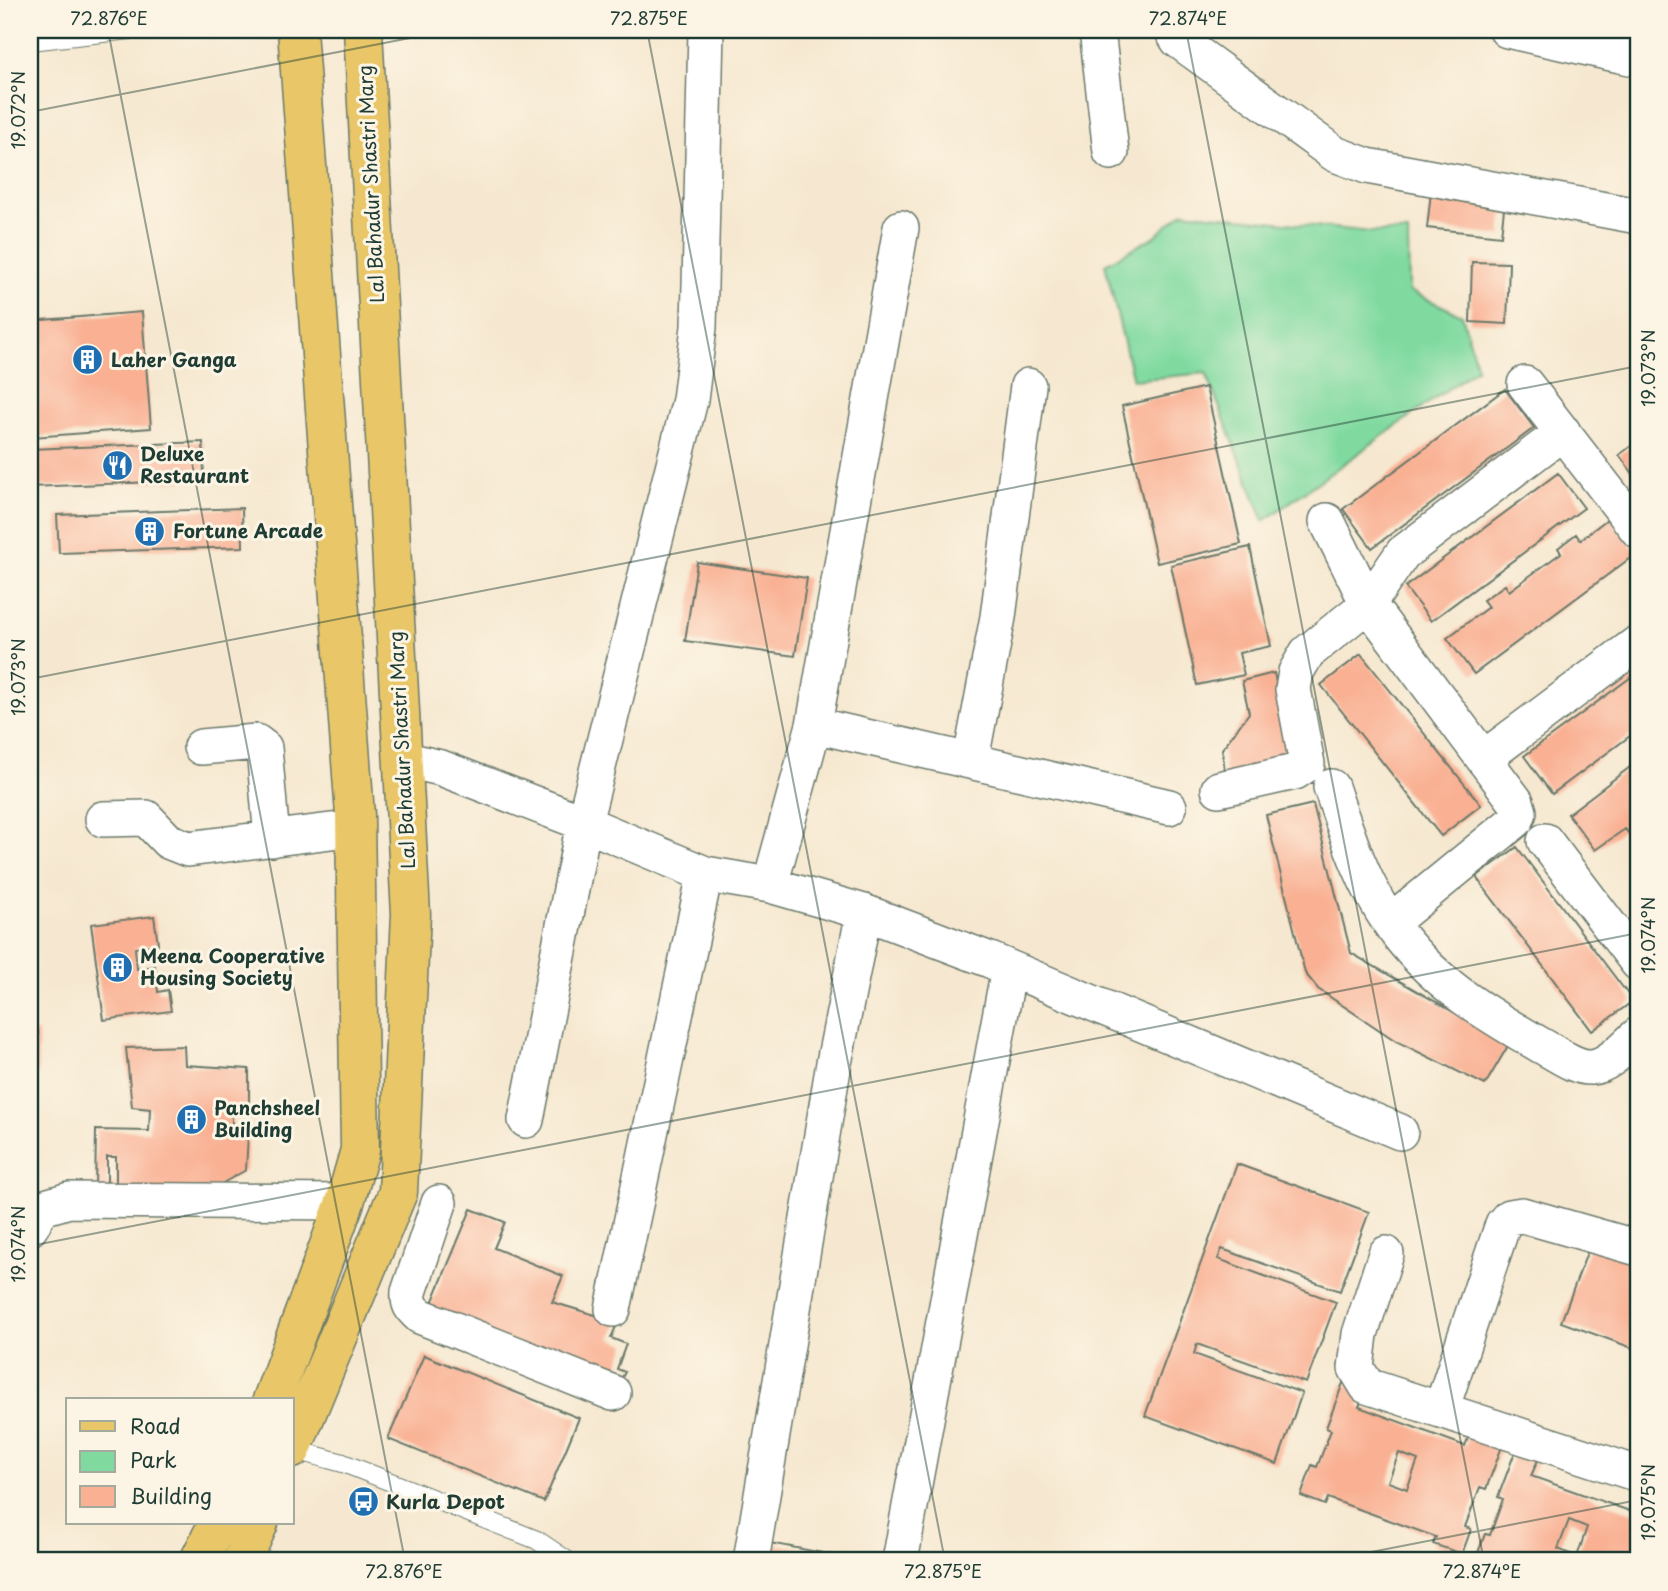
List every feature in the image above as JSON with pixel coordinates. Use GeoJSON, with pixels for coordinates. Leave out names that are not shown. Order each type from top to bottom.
{"type":"FeatureCollection","features":[{"type":"Feature","properties":{"kind":"main road"},"geometry":{"type":"LineString","coordinates":[[273,1398],[345,1202],[360,1150],[355,828],[297,30]]}},
{"type":"Feature","properties":{"kind":"main road","name":"Lal Bahadur Shastri Marg"},"geometry":{"type":"LineString","coordinates":[[294,1444],[398,1192],[411,914],[363,30]]}},
{"type":"Feature","properties":{"kind":"main road"},"geometry":{"type":"LineString","coordinates":[[199,1561],[218,1524]]}},
{"type":"Feature","properties":{"kind":"main road"},"geometry":{"type":"LineString","coordinates":[[242,1561],[260,1524]]}},
{"type":"Feature","properties":{"kind":"street"},"geometry":{"type":"LineString","coordinates":[[526,1120],[584,823],[690,400],[699,327],[706,30]]}},
{"type":"Feature","properties":{"kind":"street"},"geometry":{"type":"LineString","coordinates":[[1097,30],[1111,152]]}},
{"type":"Feature","properties":{"kind":"street"},"geometry":{"type":"LineString","coordinates":[[1172,30],[1178,40],[1335,154],[1367,166],[1638,216]]}},
{"type":"Feature","properties":{"kind":"street"},"geometry":{"type":"LineString","coordinates":[[1507,30],[1638,59]]}},
{"type":"Feature","properties":{"kind":"street"},"geometry":{"type":"LineString","coordinates":[[770,885],[814,725],[901,228]]}},
{"type":"Feature","properties":{"kind":"street"},"geometry":{"type":"LineString","coordinates":[[1525,384],[1638,530]]}},
{"type":"Feature","properties":{"kind":"street"},"geometry":{"type":"LineString","coordinates":[[971,759],[998,617],[1028,386]]}},
{"type":"Feature","properties":{"kind":"street"},"geometry":{"type":"LineString","coordinates":[[1220,789],[1296,772],[1307,764],[1293,689],[1297,672],[1307,653],[1368,604],[1403,552],[1563,432]]}},
{"type":"Feature","properties":{"kind":"street"},"geometry":{"type":"LineString","coordinates":[[1327,521],[1368,604],[1516,802],[1519,812],[1516,820],[1390,923]]}},
{"type":"Feature","properties":{"kind":"street"},"geometry":{"type":"LineString","coordinates":[[1484,758],[1638,643]]}},
{"type":"Feature","properties":{"kind":"street"},"geometry":{"type":"LineString","coordinates":[[814,725],[971,759],[1168,807]]}},
{"type":"Feature","properties":{"kind":"street"},"geometry":{"type":"LineString","coordinates":[[201,747],[256,742],[264,748],[272,839]]}},
{"type":"Feature","properties":{"kind":"street"},"geometry":{"type":"LineString","coordinates":[[402,760],[441,768],[584,823],[705,874],[770,885],[864,912],[1009,968],[1400,1132]]}},
{"type":"Feature","properties":{"kind":"street"},"geometry":{"type":"LineString","coordinates":[[1331,787],[1357,862],[1390,923],[1425,965],[1469,1004],[1570,1061],[1590,1068],[1607,1062],[1638,1035]]}},
{"type":"Feature","properties":{"kind":"street"},"geometry":{"type":"LineString","coordinates":[[103,819],[146,818],[168,841],[188,849],[355,828]]}},
{"type":"Feature","properties":{"kind":"street"},"geometry":{"type":"LineString","coordinates":[[1545,841],[1638,963]]}},
{"type":"Feature","properties":{"kind":"street"},"geometry":{"type":"LineString","coordinates":[[613,1309],[705,874]]}},
{"type":"Feature","properties":{"kind":"street"},"geometry":{"type":"LineString","coordinates":[[751,1561],[834,1063],[864,912]]}},
{"type":"Feature","properties":{"kind":"street"},"geometry":{"type":"LineString","coordinates":[[900,1561],[1009,968]]}},
{"type":"Feature","properties":{"kind":"street"},"geometry":{"type":"LineString","coordinates":[[34,1212],[69,1200],[345,1202]]}},
{"type":"Feature","properties":{"kind":"street"},"geometry":{"type":"LineString","coordinates":[[439,1203],[408,1302],[420,1316],[613,1393]]}},
{"type":"Feature","properties":{"kind":"street"},"geometry":{"type":"LineString","coordinates":[[1441,1410],[1503,1224],[1509,1217],[1522,1215],[1638,1248]]}},
{"type":"Feature","properties":{"kind":"street"},"geometry":{"type":"LineString","coordinates":[[382,1232],[419,1260]]}},
{"type":"Feature","properties":{"kind":"street"},"geometry":{"type":"LineString","coordinates":[[1386,1254],[1360,1335],[1356,1368],[1367,1386],[1638,1474]]}},
{"type":"Feature","properties":{"kind":"lane"},"geometry":{"type":"LineString","coordinates":[[30,41],[130,30]]}},
{"type":"Feature","properties":{"kind":"lane"},"geometry":{"type":"LineString","coordinates":[[294,1450],[343,1463],[537,1540],[568,1561]]}},
{"type":"Feature","properties":{"kind":"green space"},"geometry":{"type":"Polygon","coordinates":[[[1183,212],[1370,232],[1408,232],[1409,291],[1462,315],[1477,368],[1264,521],[1206,373],[1133,380],[1105,264],[1154,237],[1183,212]]]}},
{"type":"Feature","properties":{"kind":"building"},"geometry":{"type":"Polygon","coordinates":[[[1431,192],[1505,200],[1501,236],[1427,228],[1431,192]]]}},
{"type":"Feature","properties":{"kind":"building"},"geometry":{"type":"Polygon","coordinates":[[[1472,262],[1509,263],[1507,324],[1470,322],[1472,262]]]}},
{"type":"Feature","properties":{"kind":"building","name":"Laher Ganga"},"geometry":{"type":"Polygon","coordinates":[[[142,312],[151,428],[33,437],[30,321],[142,312]]]}},
{"type":"Feature","properties":{"kind":"building"},"geometry":{"type":"Polygon","coordinates":[[[1206,387],[1241,544],[1157,563],[1122,406],[1206,387]]]}},
{"type":"Feature","properties":{"kind":"building"},"geometry":{"type":"Polygon","coordinates":[[[1505,389],[1534,428],[1372,548],[1343,509],[1505,389]]]}},
{"type":"Feature","properties":{"kind":"building"},"geometry":{"type":"Polygon","coordinates":[[[1638,441],[1638,480],[1619,455],[1638,441]]]}},
{"type":"Feature","properties":{"kind":"building","name":"Deluxe Restaurant"},"geometry":{"type":"Polygon","coordinates":[[[203,442],[204,480],[30,487],[30,449],[203,442]]]}},
{"type":"Feature","properties":{"kind":"building"},"geometry":{"type":"Polygon","coordinates":[[[1558,473],[1584,508],[1431,621],[1405,587],[1558,473]]]}},
{"type":"Feature","properties":{"kind":"building","name":"Fortune Arcade"},"geometry":{"type":"Polygon","coordinates":[[[242,508],[243,547],[59,553],[57,515],[242,508]]]}},
{"type":"Feature","properties":{"kind":"building"},"geometry":{"type":"Polygon","coordinates":[[[1610,517],[1637,553],[1474,674],[1447,638],[1488,607],[1483,600],[1505,585],[1509,591],[1561,553],[1558,548],[1576,534],[1580,540],[1610,517]]]}},
{"type":"Feature","properties":{"kind":"building"},"geometry":{"type":"Polygon","coordinates":[[[1250,547],[1271,646],[1239,653],[1244,675],[1197,685],[1171,565],[1250,547]]]}},
{"type":"Feature","properties":{"kind":"building"},"geometry":{"type":"Polygon","coordinates":[[[697,562],[807,578],[795,656],[685,641],[697,562]]]}},
{"type":"Feature","properties":{"kind":"building"},"geometry":{"type":"Polygon","coordinates":[[[1361,654],[1481,805],[1441,836],[1321,685],[1361,654]]]}},
{"type":"Feature","properties":{"kind":"building"},"geometry":{"type":"Polygon","coordinates":[[[1638,672],[1638,730],[1552,794],[1524,756],[1638,672]]]}},
{"type":"Feature","properties":{"kind":"building"},"geometry":{"type":"Polygon","coordinates":[[[1274,673],[1293,764],[1226,779],[1222,749],[1249,713],[1242,681],[1274,673]]]}},
{"type":"Feature","properties":{"kind":"building"},"geometry":{"type":"Polygon","coordinates":[[[1638,761],[1638,832],[1632,837],[1625,829],[1595,850],[1568,814],[1638,761]]]}},
{"type":"Feature","properties":{"kind":"building"},"geometry":{"type":"Polygon","coordinates":[[[1313,804],[1351,953],[1509,1044],[1485,1085],[1396,1041],[1318,989],[1305,973],[1266,815],[1313,804]]]}},
{"type":"Feature","properties":{"kind":"building"},"geometry":{"type":"Polygon","coordinates":[[[1517,847],[1633,1001],[1592,1031],[1476,877],[1517,847]]]}},
{"type":"Feature","properties":{"kind":"building","name":"Meena Cooperative Housing Society"},"geometry":{"type":"Polygon","coordinates":[[[154,916],[158,944],[135,948],[137,969],[155,966],[158,992],[168,990],[171,1011],[104,1020],[91,924],[154,916]]]}},
{"type":"Feature","properties":{"kind":"building"},"geometry":{"type":"Polygon","coordinates":[[[30,980],[33,980],[32,1017],[30,1017],[30,980]]]}},
{"type":"Feature","properties":{"kind":"building"},"geometry":{"type":"Polygon","coordinates":[[[30,1032],[38,1032],[38,1075],[30,1075],[30,1032]]]}},
{"type":"Feature","properties":{"kind":"building","name":"Panchsheel Building"},"geometry":{"type":"Polygon","coordinates":[[[184,1046],[185,1065],[249,1069],[249,1106],[232,1107],[232,1134],[248,1134],[246,1170],[203,1194],[95,1192],[96,1130],[149,1131],[150,1109],[132,1107],[126,1048],[184,1046]],[[107,1157],[107,1183],[116,1183],[116,1157],[107,1157]]]}},
{"type":"Feature","properties":{"kind":"building"},"geometry":{"type":"Polygon","coordinates":[[[1237,1164],[1369,1212],[1340,1291],[1222,1249],[1218,1259],[1336,1302],[1306,1383],[1197,1344],[1194,1354],[1302,1393],[1277,1464],[1145,1416],[1237,1164]]]}},
{"type":"Feature","properties":{"kind":"building"},"geometry":{"type":"Polygon","coordinates":[[[471,1209],[505,1222],[494,1248],[563,1276],[552,1302],[618,1322],[611,1338],[626,1344],[617,1369],[625,1372],[618,1385],[427,1315],[471,1209]]]}},
{"type":"Feature","properties":{"kind":"building"},"geometry":{"type":"Polygon","coordinates":[[[1591,1242],[1638,1260],[1638,1350],[1561,1322],[1591,1242]]]}},
{"type":"Feature","properties":{"kind":"building"},"geometry":{"type":"Polygon","coordinates":[[[424,1355],[579,1418],[544,1502],[388,1439],[424,1355]]]}},
{"type":"Feature","properties":{"kind":"building"},"geometry":{"type":"Polygon","coordinates":[[[1343,1383],[1365,1391],[1359,1407],[1465,1446],[1471,1430],[1504,1441],[1486,1489],[1480,1487],[1465,1527],[1471,1529],[1462,1554],[1433,1544],[1436,1537],[1328,1498],[1325,1505],[1301,1496],[1312,1465],[1317,1467],[1331,1430],[1326,1428],[1343,1383]],[[1399,1453],[1388,1482],[1407,1489],[1418,1460],[1399,1453]]]}},
{"type":"Feature","properties":{"kind":"building"},"geometry":{"type":"Polygon","coordinates":[[[1515,1452],[1538,1460],[1531,1476],[1638,1514],[1638,1561],[1475,1561],[1485,1534],[1490,1535],[1503,1499],[1498,1497],[1515,1452]],[[1569,1520],[1558,1549],[1577,1557],[1587,1527],[1569,1520]]]}},
{"type":"Feature","properties":{"kind":"building"},"geometry":{"type":"Polygon","coordinates":[[[770,1543],[860,1560],[860,1561],[766,1561],[770,1543]]]}},
{"type":"Feature","properties":{"kind":"place","name":"Laher Ganga"},"geometry":{"type":"Point","coordinates":[88,360]}},
{"type":"Feature","properties":{"kind":"place","name":"Deluxe Restaurant"},"geometry":{"type":"Point","coordinates":[117,465]}},
{"type":"Feature","properties":{"kind":"place","name":"Fortune Arcade"},"geometry":{"type":"Point","coordinates":[150,531]}},
{"type":"Feature","properties":{"kind":"place","name":"Meena Cooperative Housing Society"},"geometry":{"type":"Point","coordinates":[117,967]}},
{"type":"Feature","properties":{"kind":"place","name":"Panchsheel Building"},"geometry":{"type":"Point","coordinates":[191,1119]}},
{"type":"Feature","properties":{"kind":"place","name":"Kurla Depot"},"geometry":{"type":"Point","coordinates":[363,1502]}}]}
